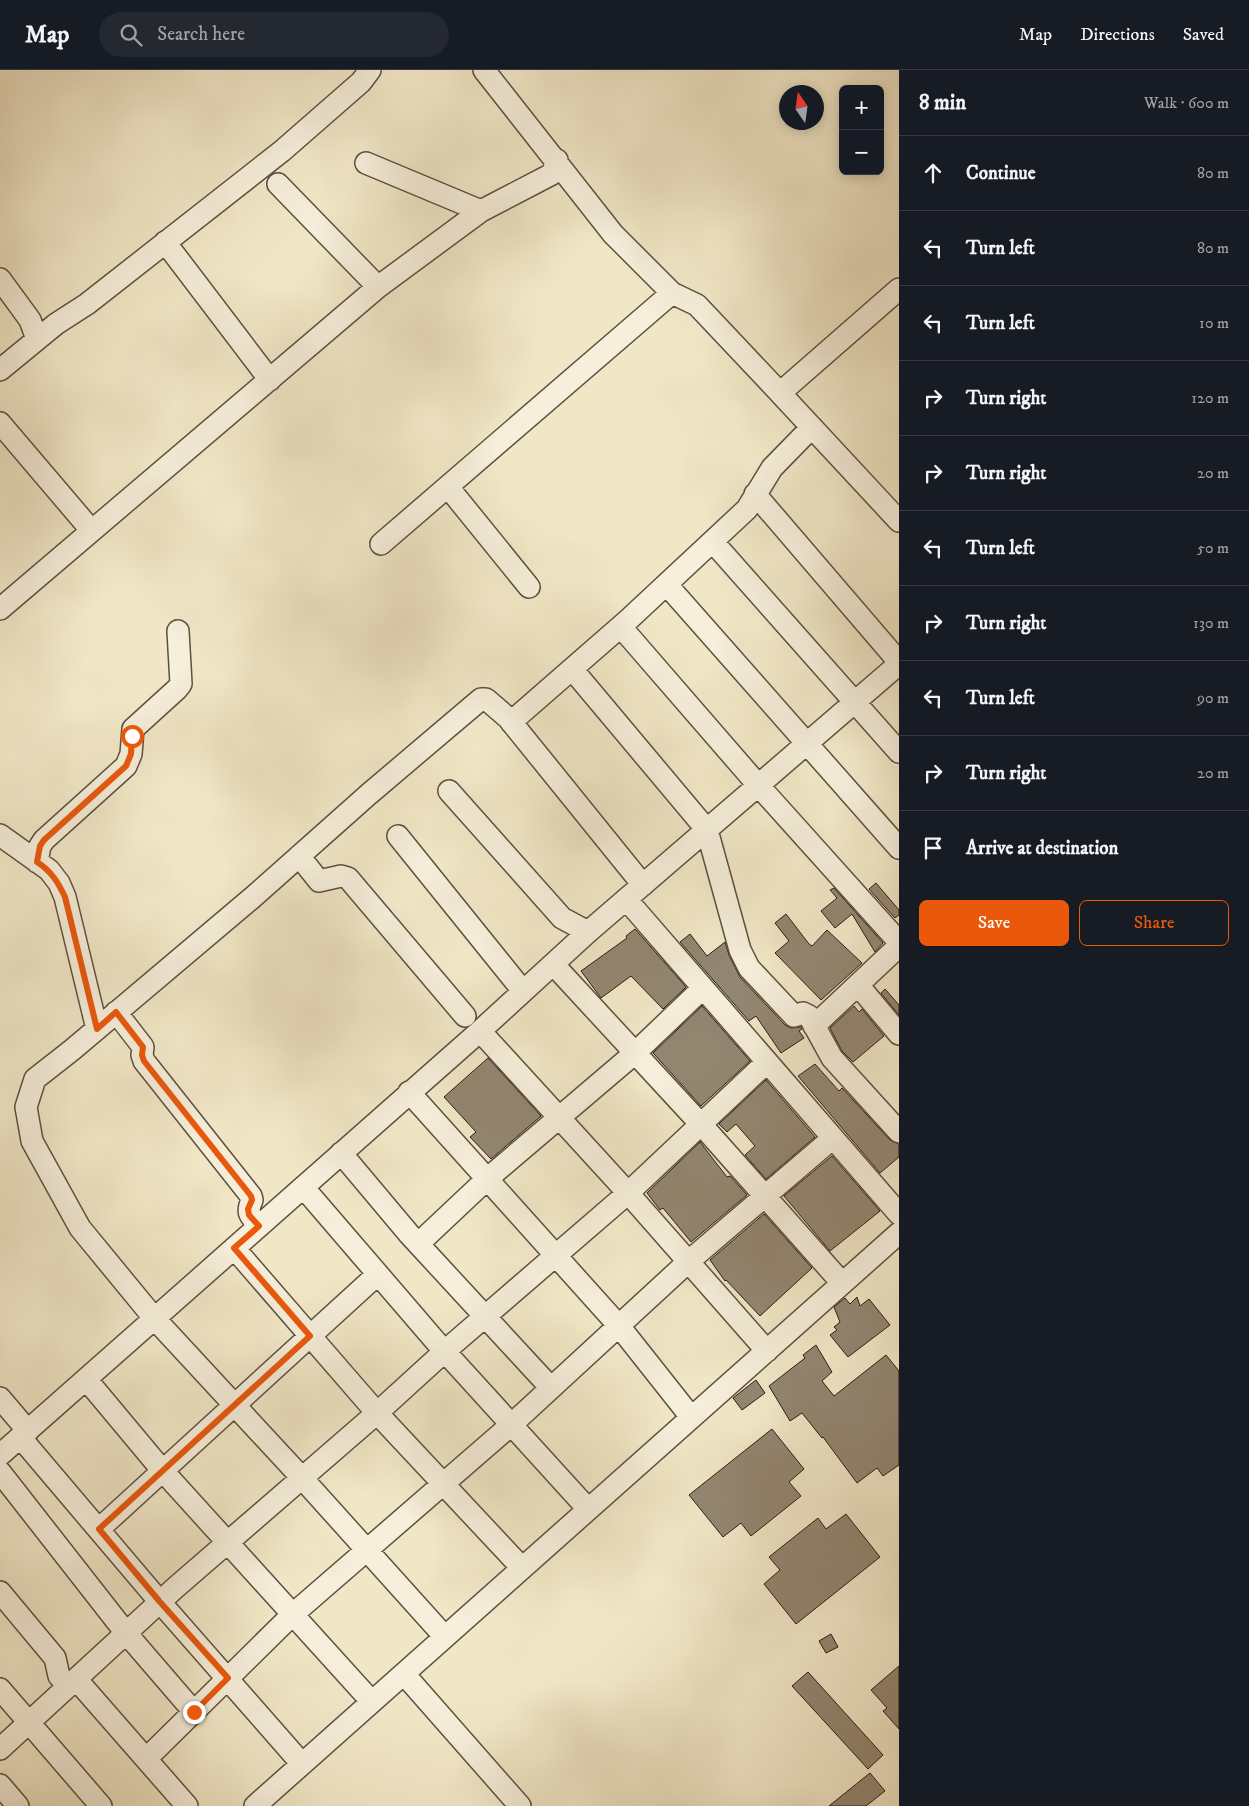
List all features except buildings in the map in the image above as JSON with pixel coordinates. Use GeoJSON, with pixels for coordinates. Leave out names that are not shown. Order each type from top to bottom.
{"type":"FeatureCollection","features":[{"type":"Feature","properties":{"kind":"street"},"geometry":{"type":"LineString","coordinates":[[0,370],[34,330],[46,320],[56,324],[87,304],[282,151],[361,82],[370,70]]}},
{"type":"Feature","properties":{"kind":"street"},"geometry":{"type":"LineString","coordinates":[[484,70],[557,160],[613,234],[672,293],[697,305],[899,521]]}},
{"type":"Feature","properties":{"kind":"street"},"geometry":{"type":"LineString","coordinates":[[0,609],[378,287],[481,211],[552,174],[557,160]]}},
{"type":"Feature","properties":{"kind":"street"},"geometry":{"type":"LineString","coordinates":[[366,163],[481,211]]}},
{"type":"Feature","properties":{"kind":"street"},"geometry":{"type":"LineString","coordinates":[[278,184],[378,287]]}},
{"type":"Feature","properties":{"kind":"street"},"geometry":{"type":"LineString","coordinates":[[165,242],[270,380]]}},
{"type":"Feature","properties":{"kind":"street"},"geometry":{"type":"LineString","coordinates":[[0,279],[34,330]]}},
{"type":"Feature","properties":{"kind":"street"},"geometry":{"type":"LineString","coordinates":[[780,392],[899,289]]}},
{"type":"Feature","properties":{"kind":"street"},"geometry":{"type":"LineString","coordinates":[[381,544],[672,293]]}},
{"type":"Feature","properties":{"kind":"street"},"geometry":{"type":"LineString","coordinates":[[0,423],[91,530]]}},
{"type":"Feature","properties":{"kind":"street"},"geometry":{"type":"LineString","coordinates":[[511,722],[621,627],[747,509],[772,468],[812,427]]}},
{"type":"Feature","properties":{"kind":"street"},"geometry":{"type":"LineString","coordinates":[[448,487],[529,587]]}},
{"type":"Feature","properties":{"kind":"street"},"geometry":{"type":"LineString","coordinates":[[0,1455],[409,1092],[472,1024],[523,991],[588,932],[899,663],[755,494]]}},
{"type":"Feature","properties":{"kind":"street"},"geometry":{"type":"LineString","coordinates":[[713,542],[899,752]]}},
{"type":"Feature","properties":{"kind":"street"},"geometry":{"type":"LineString","coordinates":[[667,584],[899,848]]}},
{"type":"Feature","properties":{"kind":"street"},"geometry":{"type":"LineString","coordinates":[[621,627],[899,944],[814,1026]]}},
{"type":"Feature","properties":{"kind":"street"},"geometry":{"type":"LineString","coordinates":[[37,862],[40,846],[44,840],[126,766],[131,754],[133,729],[181,684],[178,631]]}},
{"type":"Feature","properties":{"kind":"street"},"geometry":{"type":"LineString","coordinates":[[572,669],[707,830],[740,950],[749,968],[794,1016],[803,1013],[809,1016],[832,1058],[899,1132]]}},
{"type":"Feature","properties":{"kind":"street"},"geometry":{"type":"LineString","coordinates":[[444,1637],[302,1478],[154,1318],[80,1228],[32,1141],[26,1107],[35,1078],[97,1029],[252,898],[369,794],[481,699],[486,699],[511,722],[643,885]]}},
{"type":"Feature","properties":{"kind":"street"},"geometry":{"type":"LineString","coordinates":[[449,791],[562,918],[588,932]]}},
{"type":"Feature","properties":{"kind":"street"},"geometry":{"type":"LineString","coordinates":[[0,835],[49,870],[59,883],[65,897],[97,1029]]}},
{"type":"Feature","properties":{"kind":"street"},"geometry":{"type":"LineString","coordinates":[[398,836],[523,991]]}},
{"type":"Feature","properties":{"kind":"street"},"geometry":{"type":"LineString","coordinates":[[299,856],[319,881],[341,876],[348,878],[472,1024],[628,1193],[767,1351]]}},
{"type":"Feature","properties":{"kind":"street"},"geometry":{"type":"LineString","coordinates":[[626,899],[899,1214]]}},
{"type":"Feature","properties":{"kind":"street"},"geometry":{"type":"LineString","coordinates":[[553,964],[766,1196],[842,1283]]}},
{"type":"Feature","properties":{"kind":"street"},"geometry":{"type":"LineString","coordinates":[[858,985],[899,1034]]}},
{"type":"Feature","properties":{"kind":"street"},"geometry":{"type":"LineString","coordinates":[[418,1244],[487,1179],[635,1053],[703,988]]}},
{"type":"Feature","properties":{"kind":"street"},"geometry":{"type":"LineString","coordinates":[[116,1012],[143,1047],[142,1055],[144,1061],[251,1196],[252,1200],[248,1209],[249,1215],[259,1226]]}},
{"type":"Feature","properties":{"kind":"street"},"geometry":{"type":"LineString","coordinates":[[0,1749],[160,1602],[628,1193],[767,1062]]}},
{"type":"Feature","properties":{"kind":"street"},"geometry":{"type":"LineString","coordinates":[[409,1092],[619,1326],[691,1417]]}},
{"type":"Feature","properties":{"kind":"street"},"geometry":{"type":"LineString","coordinates":[[146,1759],[292,1615],[511,1424],[689,1262],[833,1138]]}},
{"type":"Feature","properties":{"kind":"street"},"geometry":{"type":"LineString","coordinates":[[341,1153],[418,1244],[551,1388]]}},
{"type":"Feature","properties":{"kind":"street"},"geometry":{"type":"LineString","coordinates":[[303,1186],[445,1351],[588,1509]]}},
{"type":"Feature","properties":{"kind":"street"},"geometry":{"type":"LineString","coordinates":[[256,1806],[899,1233]]}},
{"type":"Feature","properties":{"kind":"street"},"geometry":{"type":"LineString","coordinates":[[234,1248],[377,1413],[522,1568]]}},
{"type":"Feature","properties":{"kind":"street"},"geometry":{"type":"LineString","coordinates":[[99,1529],[378,1274]]}},
{"type":"Feature","properties":{"kind":"street"},"geometry":{"type":"LineString","coordinates":[[86,1379],[162,1470],[372,1702]]}},
{"type":"Feature","properties":{"kind":"street"},"geometry":{"type":"LineString","coordinates":[[0,1398],[24,1434],[99,1529],[160,1602],[302,1764]]}},
{"type":"Feature","properties":{"kind":"street"},"geometry":{"type":"LineString","coordinates":[[0,1472],[126,1633],[194,1712]]}},
{"type":"Feature","properties":{"kind":"street"},"geometry":{"type":"LineString","coordinates":[[0,1592],[55,1658],[59,1676],[72,1683],[146,1759],[188,1806]]}},
{"type":"Feature","properties":{"kind":"street"},"geometry":{"type":"LineString","coordinates":[[404,1674],[520,1806]]}},
{"type":"Feature","properties":{"kind":"street"},"geometry":{"type":"LineString","coordinates":[[0,1688],[101,1806]]}},
{"type":"Feature","properties":{"kind":"street"},"geometry":{"type":"LineString","coordinates":[[0,1785],[18,1806]]}},
{"type":"Feature","properties":{"kind":"route"},"geometry":{"type":"LineString","coordinates":[[132,736],[131,754],[126,766],[44,840],[40,846],[37,862],[49,870],[59,883],[65,897],[97,1029],[116,1012],[143,1047],[142,1055],[144,1061],[251,1196],[252,1200],[248,1209],[249,1215],[259,1226],[234,1248],[310,1336],[99,1529],[160,1602],[228,1678],[194,1712]]}}]}
